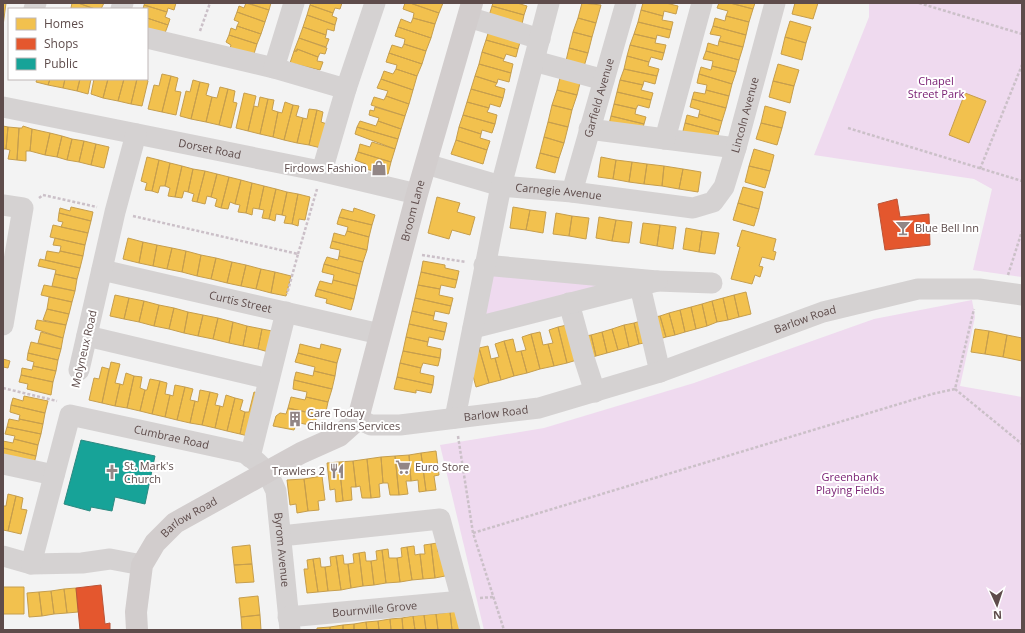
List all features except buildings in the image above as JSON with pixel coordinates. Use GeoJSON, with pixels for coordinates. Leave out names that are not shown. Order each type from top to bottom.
{"type":"FeatureCollection","features":[{"type":"Feature","properties":{"kind":"main road","name":"Broom Lane"},"geometry":{"type":"LineString","coordinates":[[358,419],[417,194],[470,10]]}},
{"type":"Feature","properties":{"kind":"main road","name":"Barlow Road"},"geometry":{"type":"LineString","coordinates":[[142,565],[156,543],[175,523],[265,472],[301,453],[339,436],[358,419]]}},
{"type":"Feature","properties":{"kind":"main road"},"geometry":{"type":"LineString","coordinates":[[137,630],[136,612],[142,565]]}},
{"type":"Feature","properties":{"kind":"street"},"geometry":{"type":"LineString","coordinates":[[274,68],[294,3]]}},
{"type":"Feature","properties":{"kind":"street"},"geometry":{"type":"LineString","coordinates":[[321,171],[346,89],[375,3]]}},
{"type":"Feature","properties":{"kind":"street"},"geometry":{"type":"LineString","coordinates":[[455,418],[484,265],[501,186],[549,3]]}},
{"type":"Feature","properties":{"kind":"street","name":"Garfield Avenue"},"geometry":{"type":"LineString","coordinates":[[572,192],[626,3]]}},
{"type":"Feature","properties":{"kind":"street"},"geometry":{"type":"LineString","coordinates":[[664,139],[702,3]]}},
{"type":"Feature","properties":{"kind":"street","name":"Lincoln Avenue"},"geometry":{"type":"LineString","coordinates":[[693,208],[713,202],[719,196],[736,148],[775,3]]}},
{"type":"Feature","properties":{"kind":"street"},"geometry":{"type":"LineString","coordinates":[[470,10],[540,39]]}},
{"type":"Feature","properties":{"kind":"street"},"geometry":{"type":"LineString","coordinates":[[148,38],[274,68],[346,89]]}},
{"type":"Feature","properties":{"kind":"street"},"geometry":{"type":"LineString","coordinates":[[534,61],[604,80]]}},
{"type":"Feature","properties":{"kind":"street","name":"Dorset Road"},"geometry":{"type":"LineString","coordinates":[[3,107],[321,171],[417,194]]}},
{"type":"Feature","properties":{"kind":"street"},"geometry":{"type":"LineString","coordinates":[[590,129],[736,148]]}},
{"type":"Feature","properties":{"kind":"street","name":"Molyneux Road"},"geometry":{"type":"LineString","coordinates":[[79,370],[115,212],[136,134]]}},
{"type":"Feature","properties":{"kind":"street","name":"Carnegie Avenue"},"geometry":{"type":"LineString","coordinates":[[426,164],[501,186],[572,192],[693,208]]}},
{"type":"Feature","properties":{"kind":"street"},"geometry":{"type":"LineString","coordinates":[[3,205],[23,208],[3,325]]}},
{"type":"Feature","properties":{"kind":"street"},"geometry":{"type":"LineString","coordinates":[[484,265],[648,283],[712,283]]}},
{"type":"Feature","properties":{"kind":"street","name":"Curtis Street"},"geometry":{"type":"LineString","coordinates":[[102,270],[380,334]]}},
{"type":"Feature","properties":{"kind":"street"},"geometry":{"type":"LineString","coordinates":[[473,328],[648,283]]}},
{"type":"Feature","properties":{"kind":"street"},"geometry":{"type":"LineString","coordinates":[[648,283],[660,372]]}},
{"type":"Feature","properties":{"kind":"street","name":"Barlow Road"},"geometry":{"type":"LineString","coordinates":[[358,419],[371,425],[400,425],[539,408],[660,372],[823,312],[918,290],[978,289],[1014,293]]}},
{"type":"Feature","properties":{"kind":"street"},"geometry":{"type":"LineString","coordinates":[[569,304],[595,392]]}},
{"type":"Feature","properties":{"kind":"street"},"geometry":{"type":"LineString","coordinates":[[250,457],[255,443],[285,312]]}},
{"type":"Feature","properties":{"kind":"street"},"geometry":{"type":"LineString","coordinates":[[87,336],[269,379]]}},
{"type":"Feature","properties":{"kind":"street"},"geometry":{"type":"LineString","coordinates":[[31,564],[71,409]]}},
{"type":"Feature","properties":{"kind":"street","name":"Cumbrae Road"},"geometry":{"type":"LineString","coordinates":[[71,409],[245,453],[259,462],[265,472]]}},
{"type":"Feature","properties":{"kind":"street"},"geometry":{"type":"LineString","coordinates":[[3,464],[54,475]]}},
{"type":"Feature","properties":{"kind":"street","name":"Byrom Avenue"},"geometry":{"type":"LineString","coordinates":[[265,472],[276,491],[289,624]]}},
{"type":"Feature","properties":{"kind":"street"},"geometry":{"type":"LineString","coordinates":[[281,536],[440,519],[470,630]]}},
{"type":"Feature","properties":{"kind":"street"},"geometry":{"type":"LineString","coordinates":[[3,556],[31,564],[82,563],[110,559],[142,565]]}},
{"type":"Feature","properties":{"kind":"street","name":"Bournville Grove"},"geometry":{"type":"LineString","coordinates":[[289,624],[462,601]]}},
{"type":"Feature","properties":{"kind":"path"},"geometry":{"type":"LineString","coordinates":[[194,49],[210,3]]}},
{"type":"Feature","properties":{"kind":"path"},"geometry":{"type":"LineString","coordinates":[[919,3],[1022,34]]}},
{"type":"Feature","properties":{"kind":"path"},"geometry":{"type":"LineString","coordinates":[[980,168],[1022,65]]}},
{"type":"Feature","properties":{"kind":"path"},"geometry":{"type":"LineString","coordinates":[[848,128],[1022,181]]}},
{"type":"Feature","properties":{"kind":"path"},"geometry":{"type":"LineString","coordinates":[[285,312],[298,254],[321,171]]}},
{"type":"Feature","properties":{"kind":"path"},"geometry":{"type":"LineString","coordinates":[[23,208],[43,195],[298,254]]}},
{"type":"Feature","properties":{"kind":"path"},"geometry":{"type":"LineString","coordinates":[[1014,293],[1006,279],[1022,231]]}},
{"type":"Feature","properties":{"kind":"path"},"geometry":{"type":"LineString","coordinates":[[402,251],[484,265]]}},
{"type":"Feature","properties":{"kind":"path"},"geometry":{"type":"LineString","coordinates":[[955,389],[974,307]]}},
{"type":"Feature","properties":{"kind":"path"},"geometry":{"type":"LineString","coordinates":[[3,388],[71,409]]}},
{"type":"Feature","properties":{"kind":"path"},"geometry":{"type":"LineString","coordinates":[[955,389],[1022,444]]}},
{"type":"Feature","properties":{"kind":"path"},"geometry":{"type":"LineString","coordinates":[[473,533],[751,447],[932,394],[955,389]]}},
{"type":"Feature","properties":{"kind":"path"},"geometry":{"type":"LineString","coordinates":[[455,418],[473,533],[504,630]]}},
{"type":"Feature","properties":{"kind":"green space","name":"Chapel Street Park"},"geometry":{"type":"Polygon","coordinates":[[[869,3],[1022,3],[1022,277],[973,270],[992,189],[974,179],[814,155],[869,17],[869,3]]]}},
{"type":"Feature","properties":{"kind":"green space"},"geometry":{"type":"Polygon","coordinates":[[[488,273],[637,283],[478,321],[488,273]]]}},
{"type":"Feature","properties":{"kind":"green space","name":"Greenbank Playing Fields"},"geometry":{"type":"Polygon","coordinates":[[[972,300],[975,317],[960,386],[1022,397],[1022,630],[484,630],[440,445],[544,428],[694,383],[874,319],[972,300]]]}},
{"type":"Feature","properties":{"kind":"place","name":"Firdows Fashion"},"geometry":{"type":"Point","coordinates":[379,168]}},
{"type":"Feature","properties":{"kind":"place","name":"Blue Bell Inn"},"geometry":{"type":"Point","coordinates":[903,228]}},
{"type":"Feature","properties":{"kind":"place","name":"Care Today Childrens Services"},"geometry":{"type":"Point","coordinates":[295,419]}},
{"type":"Feature","properties":{"kind":"place","name":"Euro Store"},"geometry":{"type":"Point","coordinates":[403,467]}},
{"type":"Feature","properties":{"kind":"place","name":"Trawlers 2"},"geometry":{"type":"Point","coordinates":[337,471]}},
{"type":"Feature","properties":{"kind":"place","name":"St. Mark's Church"},"geometry":{"type":"Point","coordinates":[112,472]}}]}
